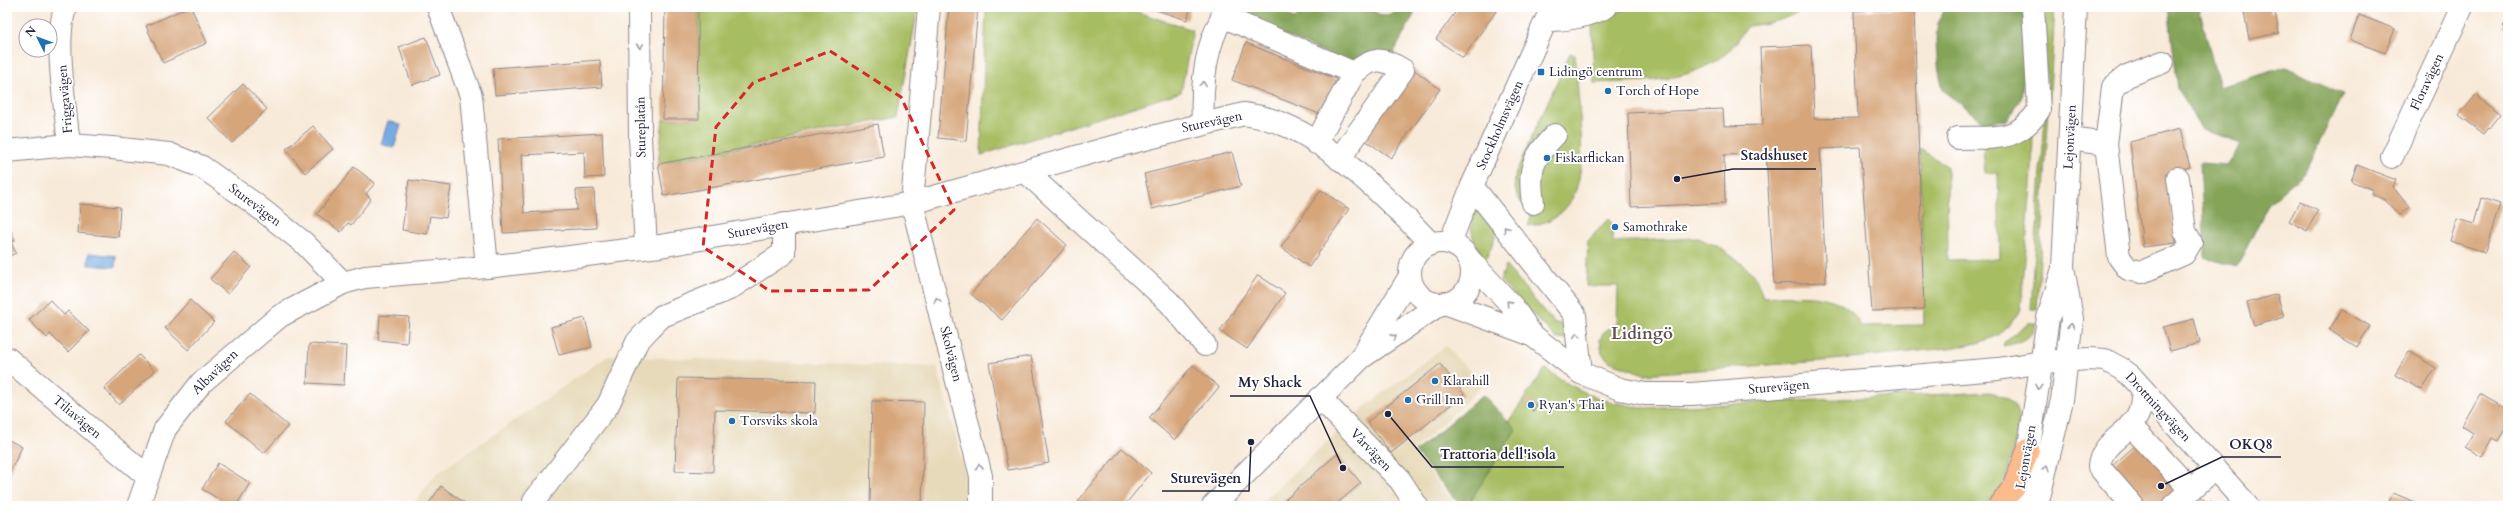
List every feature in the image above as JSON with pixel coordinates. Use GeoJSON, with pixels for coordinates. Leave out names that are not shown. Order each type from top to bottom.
{"type":"FeatureCollection","features":[{"type":"Feature","properties":{"kind":"main road"},"geometry":{"type":"LineString","coordinates":[[2000,506],[2015,484],[2028,450]]}},
{"type":"Feature","properties":{"kind":"street"},"geometry":{"type":"LineString","coordinates":[[438,7],[471,96],[487,268]]}},
{"type":"Feature","properties":{"kind":"street","name":"Stureplatån"},"geometry":{"type":"LineString","coordinates":[[639,7],[642,115],[640,138],[646,247]]}},
{"type":"Feature","properties":{"kind":"street"},"geometry":{"type":"LineString","coordinates":[[912,203],[929,7]]}},
{"type":"Feature","properties":{"kind":"street"},"geometry":{"type":"LineString","coordinates":[[1550,13],[1575,17],[1606,7]]}},
{"type":"Feature","properties":{"kind":"street"},"geometry":{"type":"LineString","coordinates":[[1958,138],[2009,136],[2026,127],[2039,110],[2033,7]]}},
{"type":"Feature","properties":{"kind":"street","name":"Lejonvägen"},"geometry":{"type":"LineString","coordinates":[[2037,506],[2062,400],[2072,319],[2064,267],[2076,7]]}},
{"type":"Feature","properties":{"kind":"street","name":"Floravägen"},"geometry":{"type":"LineString","coordinates":[[2392,157],[2462,7]]}},
{"type":"Feature","properties":{"kind":"street","name":"Friggavägen"},"geometry":{"type":"LineString","coordinates":[[59,10],[60,42],[69,145]]}},
{"type":"Feature","properties":{"kind":"street"},"geometry":{"type":"LineString","coordinates":[[1203,123],[1201,96],[1208,53],[1226,12],[1354,73]]}},
{"type":"Feature","properties":{"kind":"street","name":"Stockholmsvägen"},"geometry":{"type":"LineString","coordinates":[[1440,243],[1472,186],[1550,13]]}},
{"type":"Feature","properties":{"kind":"street"},"geometry":{"type":"LineString","coordinates":[[1316,143],[1354,73],[1366,63],[1379,60],[1403,70],[1339,159]]}},
{"type":"Feature","properties":{"kind":"street"},"geometry":{"type":"LineString","coordinates":[[2163,62],[2126,76],[2113,87],[2106,144],[2119,257],[2128,270],[2142,272],[2184,254],[2191,242],[2185,231],[2178,178]]}},
{"type":"Feature","properties":{"kind":"street","name":"Sturevägen"},"geometry":{"type":"LineString","coordinates":[[7,151],[69,145],[169,154],[202,167],[252,202],[304,243],[343,283],[365,277],[487,268],[646,247],[912,203],[1203,123],[1244,114],[1285,125],[1316,143],[1339,159],[1385,199],[1440,243]]}},
{"type":"Feature","properties":{"kind":"street"},"geometry":{"type":"LineString","coordinates":[[1533,203],[1530,181],[1535,157],[1555,135]]}},
{"type":"Feature","properties":{"kind":"street"},"geometry":{"type":"LineString","coordinates":[[2070,139],[2106,144]]}},
{"type":"Feature","properties":{"kind":"street"},"geometry":{"type":"LineString","coordinates":[[1026,172],[1169,302],[1205,345]]}},
{"type":"Feature","properties":{"kind":"street"},"geometry":{"type":"LineString","coordinates":[[1472,186],[1575,315],[1581,374]]}},
{"type":"Feature","properties":{"kind":"street","name":"Skolvägen"},"geometry":{"type":"LineString","coordinates":[[912,203],[981,476],[981,506]]}},
{"type":"Feature","properties":{"kind":"street"},"geometry":{"type":"LineString","coordinates":[[534,501],[608,405],[637,342],[662,316],[729,289],[784,253],[784,224]]}},
{"type":"Feature","properties":{"kind":"street"},"geometry":{"type":"LineString","coordinates":[[1213,506],[1361,358],[1443,304],[1456,300],[1469,286],[1472,276],[1468,258],[1458,246],[1440,243],[1418,251],[1414,257],[1410,276],[1361,358]]}},
{"type":"Feature","properties":{"kind":"street","name":"Sturevägen"},"geometry":{"type":"LineString","coordinates":[[1468,258],[1513,307],[1532,334],[1581,374],[1620,389],[1645,394],[1692,394],[1998,369],[2043,362]]}},
{"type":"Feature","properties":{"kind":"street","name":"Lejonvägen"},"geometry":{"type":"LineString","coordinates":[[2017,506],[2022,487],[2043,362],[2048,318],[2064,267]]}},
{"type":"Feature","properties":{"kind":"street"},"geometry":{"type":"LineString","coordinates":[[1410,276],[1418,294],[1425,300],[1443,304]]}},
{"type":"Feature","properties":{"kind":"street","name":"Albavägen"},"geometry":{"type":"LineString","coordinates":[[138,506],[165,429],[201,383],[280,316],[343,283]]}},
{"type":"Feature","properties":{"kind":"street","name":"Sturevägen"},"geometry":{"type":"LineString","coordinates":[[1443,304],[1532,334]]}},
{"type":"Feature","properties":{"kind":"street","name":"Tiliavägen"},"geometry":{"type":"LineString","coordinates":[[7,358],[148,476]]}},
{"type":"Feature","properties":{"kind":"street","name":"Drottningvägen"},"geometry":{"type":"LineString","coordinates":[[2043,362],[2105,360],[2126,372],[2248,506]]}},
{"type":"Feature","properties":{"kind":"street"},"geometry":{"type":"LineString","coordinates":[[2133,506],[2099,467],[2100,457],[2108,445],[2130,425],[2139,412],[2143,390]]}},
{"type":"Feature","properties":{"kind":"street","name":"Vårvägen"},"geometry":{"type":"LineString","coordinates":[[1320,398],[1400,480],[1417,506]]}},
{"type":"Feature","properties":{"kind":"street"},"geometry":{"type":"LineString","coordinates":[[2130,425],[2191,490]]}},
{"type":"Feature","properties":{"kind":"street"},"geometry":{"type":"LineString","coordinates":[[2173,506],[2214,469]]}},
{"type":"Feature","properties":{"kind":"highlighted area"},"geometry":{"type":"Polygon","coordinates":[[[830,51],[901,97],[954,210],[869,290],[770,291],[703,247],[716,127],[753,83],[830,51]]]}},
{"type":"Feature","properties":{"kind":"shaded area"},"geometry":{"type":"Polygon","coordinates":[[[1446,346],[1483,385],[1413,451],[1456,506],[1257,506],[1367,405],[1446,346]]]}},
{"type":"Feature","properties":{"kind":"shaded area","name":"Torsviks skola"},"geometry":{"type":"Polygon","coordinates":[[[608,356],[937,367],[972,498],[969,506],[412,506],[435,475],[608,356]]]}},
{"type":"Feature","properties":{"kind":"green space"},"geometry":{"type":"Polygon","coordinates":[[[698,7],[918,7],[898,117],[658,164],[663,119],[699,119],[698,7]]]}},
{"type":"Feature","properties":{"kind":"green space"},"geometry":{"type":"Polygon","coordinates":[[[986,7],[1121,7],[1193,30],[1181,92],[981,155],[986,7]]]}},
{"type":"Feature","properties":{"kind":"green space"},"geometry":{"type":"Polygon","coordinates":[[[1237,7],[1281,7],[1294,19],[1305,7],[1370,7],[1381,16],[1418,7],[1392,56],[1349,63],[1233,13],[1237,7]]]}},
{"type":"Feature","properties":{"kind":"green space"},"geometry":{"type":"Polygon","coordinates":[[[1629,7],[1804,7],[1798,12],[1785,18],[1748,26],[1734,45],[1724,55],[1694,71],[1662,79],[1594,83],[1592,25],[1629,7]]]}},
{"type":"Feature","properties":{"kind":"green space"},"geometry":{"type":"Polygon","coordinates":[[[1946,7],[2023,7],[2025,73],[2021,98],[2007,120],[1983,122],[1943,90],[1937,59],[1936,36],[1941,15],[1946,7]]]}},
{"type":"Feature","properties":{"kind":"green space"},"geometry":{"type":"Polygon","coordinates":[[[2045,7],[2055,7],[2037,309],[2031,309],[2047,91],[2045,7]]]}},
{"type":"Feature","properties":{"kind":"green space"},"geometry":{"type":"Polygon","coordinates":[[[2168,7],[2199,7],[2219,87],[2286,67],[2343,94],[2305,172],[2269,203],[2237,267],[2205,257],[2200,163],[2226,165],[2242,143],[2202,130],[2178,89],[2168,7]]]}},
{"type":"Feature","properties":{"kind":"green space"},"geometry":{"type":"Polygon","coordinates":[[[1570,53],[1575,55],[1581,134],[1580,169],[1577,186],[1571,200],[1561,212],[1547,221],[1528,226],[1532,214],[1517,196],[1515,185],[1516,172],[1570,53]]]}},
{"type":"Feature","properties":{"kind":"green space"},"geometry":{"type":"Polygon","coordinates":[[[2033,133],[2032,172],[2021,309],[2016,317],[1999,335],[1981,342],[1958,347],[1822,361],[1644,374],[1609,361],[1602,353],[1600,339],[1605,331],[1617,324],[1618,286],[1586,286],[1588,241],[1608,219],[1612,223],[1613,242],[1698,238],[1719,247],[1745,266],[1756,278],[1763,297],[1790,295],[1819,297],[1832,300],[1844,306],[1853,314],[1860,326],[1924,325],[1920,149],[1947,166],[1948,260],[2000,259],[1998,173],[1985,173],[1983,146],[2033,133]]]}},
{"type":"Feature","properties":{"kind":"green space"},"geometry":{"type":"Polygon","coordinates":[[[1475,199],[1499,228],[1486,259],[1480,252],[1473,238],[1471,223],[1475,199]]]}},
{"type":"Feature","properties":{"kind":"green space"},"geometry":{"type":"Polygon","coordinates":[[[1506,266],[1553,322],[1568,326],[1567,338],[1557,339],[1500,281],[1506,266]]]}},
{"type":"Feature","properties":{"kind":"green space"},"geometry":{"type":"Polygon","coordinates":[[[2028,323],[2036,323],[2032,333],[2028,337],[2014,344],[2003,346],[2005,341],[2028,323]]]}},
{"type":"Feature","properties":{"kind":"green space"},"geometry":{"type":"Polygon","coordinates":[[[1545,369],[1570,385],[1598,399],[1641,408],[1992,392],[2009,400],[2015,406],[2020,421],[2006,477],[1999,490],[1982,506],[1467,506],[1515,429],[1508,422],[1545,369]]]}},
{"type":"Feature","properties":{"kind":"green space"},"geometry":{"type":"Polygon","coordinates":[[[1483,395],[1516,429],[1467,506],[1461,506],[1415,452],[1483,395]]]}},
{"type":"Feature","properties":{"kind":"water"},"geometry":{"type":"Polygon","coordinates":[[[388,121],[401,125],[394,148],[381,144],[388,121]]]}},
{"type":"Feature","properties":{"kind":"water"},"geometry":{"type":"Polygon","coordinates":[[[89,253],[116,256],[115,267],[88,265],[89,253]]]}},
{"type":"Feature","properties":{"kind":"building"},"geometry":{"type":"Polygon","coordinates":[[[191,7],[207,43],[163,63],[146,26],[191,7]]]}},
{"type":"Feature","properties":{"kind":"building"},"geometry":{"type":"Polygon","coordinates":[[[665,7],[698,7],[699,119],[663,119],[665,7]]]}},
{"type":"Feature","properties":{"kind":"building"},"geometry":{"type":"Polygon","coordinates":[[[949,7],[978,7],[966,141],[938,138],[949,7]]]}},
{"type":"Feature","properties":{"kind":"building"},"geometry":{"type":"Polygon","coordinates":[[[1147,7],[1191,7],[1187,20],[1147,7]]]}},
{"type":"Feature","properties":{"kind":"building"},"geometry":{"type":"Polygon","coordinates":[[[1459,7],[1499,7],[1463,58],[1436,39],[1459,7]]]}},
{"type":"Feature","properties":{"kind":"building"},"geometry":{"type":"Polygon","coordinates":[[[2243,7],[2269,7],[2270,13],[2275,12],[2279,33],[2249,39],[2243,7]]]}},
{"type":"Feature","properties":{"kind":"building"},"geometry":{"type":"Polygon","coordinates":[[[1914,9],[1924,309],[1872,311],[1860,147],[1820,149],[1826,282],[1774,284],[1766,154],[1724,155],[1725,203],[1631,207],[1628,113],[1723,109],[1724,126],[1763,125],[1760,47],[1811,45],[1814,119],[1858,118],[1854,11],[1914,9]]]}},
{"type":"Feature","properties":{"kind":"building"},"geometry":{"type":"Polygon","coordinates":[[[2359,15],[2395,29],[2385,53],[2350,40],[2359,15]]]}},
{"type":"Feature","properties":{"kind":"building"},"geometry":{"type":"Polygon","coordinates":[[[2508,21],[2508,32],[2503,26],[2508,21]]]}},
{"type":"Feature","properties":{"kind":"building"},"geometry":{"type":"Polygon","coordinates":[[[426,37],[440,75],[412,85],[399,47],[426,37]]]}},
{"type":"Feature","properties":{"kind":"building"},"geometry":{"type":"Polygon","coordinates":[[[1246,43],[1336,79],[1322,115],[1232,80],[1246,43]]]}},
{"type":"Feature","properties":{"kind":"building"},"geometry":{"type":"Polygon","coordinates":[[[600,60],[602,87],[495,95],[493,68],[600,60]]]}},
{"type":"Feature","properties":{"kind":"building"},"geometry":{"type":"Polygon","coordinates":[[[1413,69],[1440,89],[1391,158],[1362,138],[1413,69]]]}},
{"type":"Feature","properties":{"kind":"building"},"geometry":{"type":"Polygon","coordinates":[[[243,84],[267,109],[232,143],[208,118],[243,84]]]}},
{"type":"Feature","properties":{"kind":"building"},"geometry":{"type":"Polygon","coordinates":[[[2476,95],[2500,114],[2484,134],[2459,115],[2476,95]]]}},
{"type":"Feature","properties":{"kind":"building"},"geometry":{"type":"Polygon","coordinates":[[[878,124],[884,157],[664,196],[658,164],[878,124]]]}},
{"type":"Feature","properties":{"kind":"building"},"geometry":{"type":"Polygon","coordinates":[[[313,126],[333,149],[305,173],[286,149],[313,126]]]}},
{"type":"Feature","properties":{"kind":"building"},"geometry":{"type":"Polygon","coordinates":[[[2180,129],[2190,167],[2167,173],[2176,243],[2143,247],[2130,142],[2180,129]]]}},
{"type":"Feature","properties":{"kind":"building"},"geometry":{"type":"Polygon","coordinates":[[[602,133],[604,177],[585,178],[584,152],[521,155],[524,213],[577,210],[576,190],[594,189],[596,228],[503,233],[498,139],[602,133]]]}},
{"type":"Feature","properties":{"kind":"building"},"geometry":{"type":"Polygon","coordinates":[[[1232,152],[1241,186],[1152,209],[1144,174],[1232,152]]]}},
{"type":"Feature","properties":{"kind":"building"},"geometry":{"type":"Polygon","coordinates":[[[2357,165],[2396,180],[2393,187],[2409,207],[2399,215],[2385,200],[2371,194],[2373,190],[2351,181],[2357,165]]]}},
{"type":"Feature","properties":{"kind":"building"},"geometry":{"type":"Polygon","coordinates":[[[354,167],[375,183],[366,194],[371,199],[351,225],[348,223],[341,232],[317,214],[354,167]]]}},
{"type":"Feature","properties":{"kind":"building"},"geometry":{"type":"Polygon","coordinates":[[[409,180],[451,186],[446,218],[430,216],[427,234],[402,230],[409,180]]]}},
{"type":"Feature","properties":{"kind":"building"},"geometry":{"type":"Polygon","coordinates":[[[1321,190],[1349,209],[1309,267],[1281,247],[1321,190]]]}},
{"type":"Feature","properties":{"kind":"building"},"geometry":{"type":"Polygon","coordinates":[[[2481,198],[2500,204],[2485,252],[2450,241],[2457,219],[2474,224],[2481,198]]]}},
{"type":"Feature","properties":{"kind":"building"},"geometry":{"type":"Polygon","coordinates":[[[2300,201],[2318,210],[2307,231],[2289,221],[2300,201]]]}},
{"type":"Feature","properties":{"kind":"building"},"geometry":{"type":"Polygon","coordinates":[[[80,204],[120,207],[118,237],[78,233],[80,204]]]}},
{"type":"Feature","properties":{"kind":"building"},"geometry":{"type":"Polygon","coordinates":[[[1037,218],[1067,245],[1002,320],[971,294],[1037,218]]]}},
{"type":"Feature","properties":{"kind":"building"},"geometry":{"type":"Polygon","coordinates":[[[7,222],[15,241],[11,242],[16,253],[7,257],[7,222]]]}},
{"type":"Feature","properties":{"kind":"building"},"geometry":{"type":"Polygon","coordinates":[[[234,252],[251,267],[228,294],[210,279],[234,252]]]}},
{"type":"Feature","properties":{"kind":"building"},"geometry":{"type":"Polygon","coordinates":[[[1258,275],[1285,293],[1247,349],[1220,331],[1258,275]]]}},
{"type":"Feature","properties":{"kind":"building"},"geometry":{"type":"Polygon","coordinates":[[[2277,294],[2284,317],[2254,326],[2247,303],[2277,294]]]}},
{"type":"Feature","properties":{"kind":"building"},"geometry":{"type":"Polygon","coordinates":[[[50,300],[64,315],[68,311],[89,331],[68,352],[50,334],[47,338],[29,320],[50,300]]]}},
{"type":"Feature","properties":{"kind":"building"},"geometry":{"type":"Polygon","coordinates":[[[190,300],[214,322],[188,350],[165,328],[190,300]]]}},
{"type":"Feature","properties":{"kind":"building"},"geometry":{"type":"Polygon","coordinates":[[[2342,310],[2370,326],[2357,347],[2329,330],[2342,310]]]}},
{"type":"Feature","properties":{"kind":"building"},"geometry":{"type":"Polygon","coordinates":[[[380,315],[409,317],[407,343],[378,340],[380,315]]]}},
{"type":"Feature","properties":{"kind":"building"},"geometry":{"type":"Polygon","coordinates":[[[585,318],[592,347],[559,355],[551,327],[585,318]]]}},
{"type":"Feature","properties":{"kind":"building"},"geometry":{"type":"Polygon","coordinates":[[[2194,319],[2200,343],[2170,351],[2163,327],[2194,319]]]}},
{"type":"Feature","properties":{"kind":"building"},"geometry":{"type":"Polygon","coordinates":[[[309,344],[346,346],[344,385],[307,383],[309,344]]]}},
{"type":"Feature","properties":{"kind":"building"},"geometry":{"type":"Polygon","coordinates":[[[2409,351],[2436,368],[2422,390],[2395,375],[2409,351]]]}},
{"type":"Feature","properties":{"kind":"building"},"geometry":{"type":"Polygon","coordinates":[[[139,355],[155,371],[119,405],[104,388],[139,355]]]}},
{"type":"Feature","properties":{"kind":"building"},"geometry":{"type":"Polygon","coordinates":[[[1031,356],[1049,463],[1008,470],[989,363],[1031,356]]]}},
{"type":"Feature","properties":{"kind":"building"},"geometry":{"type":"Polygon","coordinates":[[[1440,364],[1464,394],[1391,453],[1367,422],[1440,364]]]}},
{"type":"Feature","properties":{"kind":"building"},"geometry":{"type":"Polygon","coordinates":[[[1193,365],[1219,387],[1175,440],[1149,418],[1193,365]]]}},
{"type":"Feature","properties":{"kind":"building"},"geometry":{"type":"Polygon","coordinates":[[[678,378],[816,381],[815,413],[715,410],[713,472],[675,471],[678,378]]]}},
{"type":"Feature","properties":{"kind":"building"},"geometry":{"type":"Polygon","coordinates":[[[250,394],[288,426],[264,453],[226,421],[250,394]]]}},
{"type":"Feature","properties":{"kind":"building"},"geometry":{"type":"Polygon","coordinates":[[[2480,394],[2508,410],[2508,426],[2499,441],[2492,438],[2482,457],[2465,447],[2473,433],[2462,426],[2480,394]]]}},
{"type":"Feature","properties":{"kind":"building","name":"Ryan's Thai"},"geometry":{"type":"Polygon","coordinates":[[[1528,400],[1537,406],[1533,411],[1525,404],[1528,400]]]}},
{"type":"Feature","properties":{"kind":"building"},"geometry":{"type":"Polygon","coordinates":[[[872,401],[924,402],[922,506],[870,506],[872,401]]]}},
{"type":"Feature","properties":{"kind":"building"},"geometry":{"type":"Polygon","coordinates":[[[2147,435],[2208,504],[2211,501],[2215,506],[2146,506],[2111,467],[2147,435]]]}},
{"type":"Feature","properties":{"kind":"building"},"geometry":{"type":"Polygon","coordinates":[[[7,439],[22,447],[7,478],[7,439]]]}},
{"type":"Feature","properties":{"kind":"building"},"geometry":{"type":"Polygon","coordinates":[[[1122,448],[1151,473],[1124,506],[1084,506],[1078,501],[1122,448]]]}},
{"type":"Feature","properties":{"kind":"building"},"geometry":{"type":"Polygon","coordinates":[[[1337,454],[1361,483],[1334,506],[1278,506],[1337,454]]]}},
{"type":"Feature","properties":{"kind":"building"},"geometry":{"type":"Polygon","coordinates":[[[218,463],[250,483],[236,506],[230,506],[202,489],[218,463]]]}},
{"type":"Feature","properties":{"kind":"building"},"geometry":{"type":"Polygon","coordinates":[[[441,486],[469,506],[427,506],[441,486]]]}},
{"type":"Feature","properties":{"kind":"building"},"geometry":{"type":"Polygon","coordinates":[[[2393,493],[2425,506],[2387,506],[2393,493]]]}},
{"type":"Feature","properties":{"kind":"place","name":"Lidingö centrum"},"geometry":{"type":"Point","coordinates":[1541,72]}},
{"type":"Feature","properties":{"kind":"place","name":"Torch of Hope"},"geometry":{"type":"Point","coordinates":[1608,91]}},
{"type":"Feature","properties":{"kind":"place","name":"Fiskarflickan"},"geometry":{"type":"Point","coordinates":[1547,158]}},
{"type":"Feature","properties":{"kind":"place","name":"Stadshuset"},"geometry":{"type":"Point","coordinates":[1677,179]}},
{"type":"Feature","properties":{"kind":"place","name":"Samothrake"},"geometry":{"type":"Point","coordinates":[1615,227]}},
{"type":"Feature","properties":{"kind":"place","name":"Klarahill"},"geometry":{"type":"Point","coordinates":[1435,381]}},
{"type":"Feature","properties":{"kind":"place","name":"Grill Inn"},"geometry":{"type":"Point","coordinates":[1408,400]}},
{"type":"Feature","properties":{"kind":"place","name":"Ryan's Thai"},"geometry":{"type":"Point","coordinates":[1531,405]}},
{"type":"Feature","properties":{"kind":"place","name":"Trattoria dell'isola"},"geometry":{"type":"Point","coordinates":[1388,414]}},
{"type":"Feature","properties":{"kind":"place","name":"Torsviks skola"},"geometry":{"type":"Point","coordinates":[732,421]}},
{"type":"Feature","properties":{"kind":"place","name":"Sturevägen"},"geometry":{"type":"Point","coordinates":[1251,442]}},
{"type":"Feature","properties":{"kind":"place","name":"My Shack"},"geometry":{"type":"Point","coordinates":[1343,468]}},
{"type":"Feature","properties":{"kind":"place","name":"OKQ8"},"geometry":{"type":"Point","coordinates":[2161,486]}},
{"type":"Feature","properties":{"kind":"district","name":"Lidingö"},"geometry":{"type":"Point","coordinates":[1642,333]}}]}
